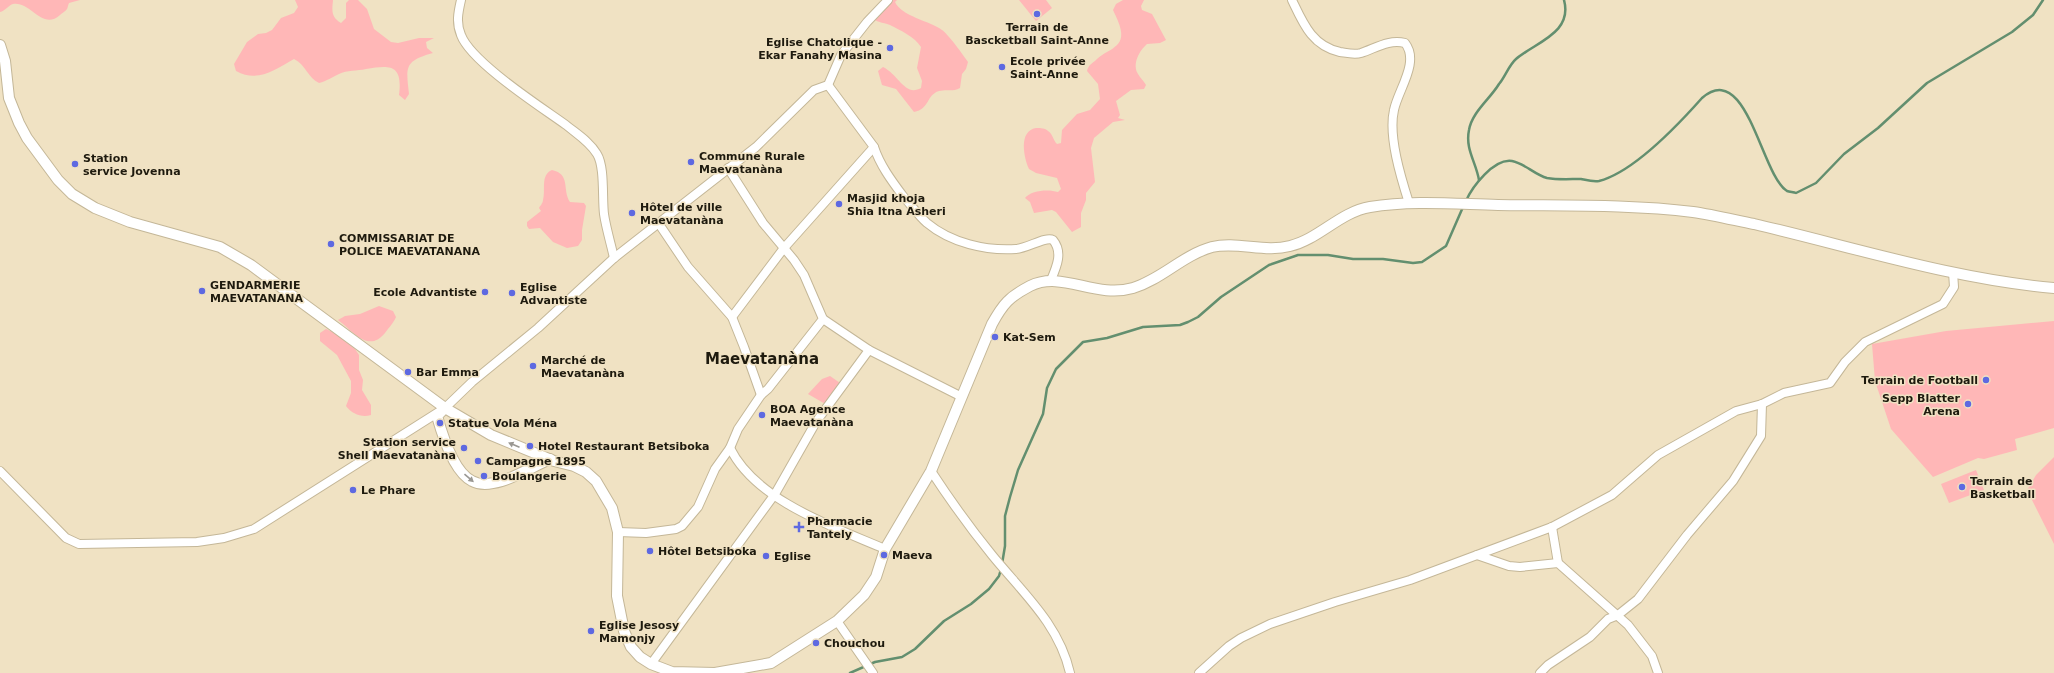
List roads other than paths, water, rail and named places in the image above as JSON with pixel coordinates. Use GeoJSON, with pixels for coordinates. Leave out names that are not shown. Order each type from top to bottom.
{"type":"FeatureCollection","features":[{"type":"Feature","properties":{"kind":"main road"},"geometry":{"type":"LineString","coordinates":[[0,45],[5,61],[9,98],[19,123],[27,138],[53,174],[72,194],[95,208],[130,222],[220,247],[251,265],[445,408],[491,435],[550,459],[574,466],[586,472],[596,481],[612,508],[618,532],[617,596],[624,632],[631,647],[651,664],[672,672],[715,673],[771,663],[837,621],[864,595],[876,577],[885,549],[931,471],[992,324],[1003,304],[1017,292],[1037,282],[1051,280],[1101,290],[1122,291],[1137,287],[1169,269],[1184,258],[1205,249],[1218,246],[1290,247],[1316,234],[1342,217],[1365,207],[1409,203],[1458,203],[1483,205],[1629,206],[1695,212],[2010,284],[2054,288]]}},
{"type":"Feature","properties":{"kind":"main road"},"geometry":{"type":"LineString","coordinates":[[445,408],[437,416],[443,436],[461,470],[470,481],[485,484],[504,480],[550,459]]}},
{"type":"Feature","properties":{"kind":"street"},"geometry":{"type":"LineString","coordinates":[[461,0],[457,16],[458,27],[461,37],[470,49],[503,79],[586,140],[598,154],[602,177],[604,215],[614,258]]}},
{"type":"Feature","properties":{"kind":"street"},"geometry":{"type":"LineString","coordinates":[[0,471],[35,508],[73,543],[90,545],[197,542],[224,538],[254,529],[445,408],[472,382],[538,328],[614,258],[659,224],[779,126],[814,90],[828,85],[841,55],[867,22],[888,0]]}},
{"type":"Feature","properties":{"kind":"street"},"geometry":{"type":"LineString","coordinates":[[1292,0],[1306,29],[1315,40],[1332,50],[1352,54],[1361,53],[1384,44],[1399,41],[1405,43],[1408,47],[1410,56],[1407,74],[1397,100],[1393,121],[1397,160],[1409,203]]}},
{"type":"Feature","properties":{"kind":"street"},"geometry":{"type":"LineString","coordinates":[[828,85],[874,147],[878,161],[893,183],[927,223],[963,242],[996,248],[1021,248],[1035,244],[1046,238],[1053,240],[1059,249],[1059,257],[1051,280]]}},
{"type":"Feature","properties":{"kind":"street"},"geometry":{"type":"LineString","coordinates":[[732,317],[784,248],[874,147]]}},
{"type":"Feature","properties":{"kind":"street"},"geometry":{"type":"LineString","coordinates":[[728,168],[763,223],[804,275],[823,319],[870,350],[962,397]]}},
{"type":"Feature","properties":{"kind":"street"},"geometry":{"type":"LineString","coordinates":[[659,224],[688,267],[732,317],[761,395]]}},
{"type":"Feature","properties":{"kind":"street"},"geometry":{"type":"LineString","coordinates":[[1199,673],[1235,642],[1270,624],[1335,602],[1410,580],[1552,526],[1612,495],[1658,455],[1736,411],[1762,404],[1784,393],[1830,383],[1845,362],[1865,342],[1943,304],[1954,287],[1954,272]]}},
{"type":"Feature","properties":{"kind":"street"},"geometry":{"type":"LineString","coordinates":[[618,532],[646,533],[676,529],[682,526],[698,507],[716,469],[730,448],[738,429],[761,395],[768,389],[823,319]]}},
{"type":"Feature","properties":{"kind":"street"},"geometry":{"type":"LineString","coordinates":[[651,664],[775,494],[816,422],[870,350]]}},
{"type":"Feature","properties":{"kind":"street"},"geometry":{"type":"LineString","coordinates":[[1540,673],[1548,664],[1590,637],[1608,619],[1618,615],[1638,599],[1686,535],[1733,481],[1761,436],[1762,404]]}},
{"type":"Feature","properties":{"kind":"street"},"geometry":{"type":"LineString","coordinates":[[730,448],[736,461],[755,479],[791,508],[885,549]]}},
{"type":"Feature","properties":{"kind":"street"},"geometry":{"type":"LineString","coordinates":[[931,471],[960,514],[992,556],[1040,611],[1061,645],[1070,673]]}},
{"type":"Feature","properties":{"kind":"street"},"geometry":{"type":"LineString","coordinates":[[1552,526],[1558,563],[1618,615],[1639,637],[1652,656],[1658,673]]}},
{"type":"Feature","properties":{"kind":"street"},"geometry":{"type":"LineString","coordinates":[[1477,555],[1510,566],[1520,567],[1558,563]]}},
{"type":"Feature","properties":{"kind":"street"},"geometry":{"type":"LineString","coordinates":[[837,621],[873,673]]}},
{"type":"Feature","properties":{"kind":"waterway"},"geometry":{"type":"LineString","coordinates":[[1479,180],[1468,143],[1471,123],[1477,111],[1495,90],[1516,59],[1551,36],[1558,29],[1563,21],[1565,11],[1564,0]]}},
{"type":"Feature","properties":{"kind":"waterway"},"geometry":{"type":"LineString","coordinates":[[1466,201],[1478,181],[1491,169],[1505,161],[1516,162],[1551,179],[1581,179],[1599,181],[1612,176],[1641,158],[1668,134],[1702,98],[1718,90],[1731,94],[1742,106],[1752,124],[1778,181],[1787,191],[1796,193],[1816,183],[1844,154],[1878,128],[1927,83],[2012,32],[2033,15],[2043,0]]}},
{"type":"Feature","properties":{"kind":"waterway"},"geometry":{"type":"LineString","coordinates":[[1002,564],[1005,546],[1005,516],[1018,470],[1043,414],[1047,388],[1056,369],[1083,342],[1107,338],[1143,327],[1180,325],[1188,322],[1198,317],[1221,297],[1269,265],[1298,255],[1328,255],[1353,259],[1383,259],[1413,263],[1422,262],[1446,246],[1463,207]]}},
{"type":"Feature","properties":{"kind":"waterway"},"geometry":{"type":"LineString","coordinates":[[850,673],[875,662],[902,657],[915,649],[944,621],[971,604],[989,589],[999,576],[1001,569]]}},
{"type":"Feature","properties":{"kind":"place","name":"Terrain de Bascketball Saint-Anne"},"geometry":{"type":"Point","coordinates":[1037,14]}},
{"type":"Feature","properties":{"kind":"place","name":"Eglise Chatolique - Ekar Fanahy Masina"},"geometry":{"type":"Point","coordinates":[890,48]}},
{"type":"Feature","properties":{"kind":"place","name":"Ecole privée Saint-Anne"},"geometry":{"type":"Point","coordinates":[1002,67]}},
{"type":"Feature","properties":{"kind":"place","name":"Commune Rurale Maevatanàna"},"geometry":{"type":"Point","coordinates":[691,162]}},
{"type":"Feature","properties":{"kind":"place","name":"Station service Jovenna"},"geometry":{"type":"Point","coordinates":[75,164]}},
{"type":"Feature","properties":{"kind":"place","name":"Masjid khoja Shia Itna Asheri"},"geometry":{"type":"Point","coordinates":[839,204]}},
{"type":"Feature","properties":{"kind":"place","name":"Hôtel de ville Maevatanàna"},"geometry":{"type":"Point","coordinates":[632,213]}},
{"type":"Feature","properties":{"kind":"place","name":"COMMISSARIAT DE POLICE MAEVATANANA"},"geometry":{"type":"Point","coordinates":[331,244]}},
{"type":"Feature","properties":{"kind":"place","name":"GENDARMERIE MAEVATANANA"},"geometry":{"type":"Point","coordinates":[202,291]}},
{"type":"Feature","properties":{"kind":"place","name":"Ecole Advantiste"},"geometry":{"type":"Point","coordinates":[485,292]}},
{"type":"Feature","properties":{"kind":"place","name":"Eglise Advantiste"},"geometry":{"type":"Point","coordinates":[512,293]}},
{"type":"Feature","properties":{"kind":"place","name":"Kat-Sem"},"geometry":{"type":"Point","coordinates":[995,337]}},
{"type":"Feature","properties":{"kind":"place","name":"Marché de Maevatanàna"},"geometry":{"type":"Point","coordinates":[533,366]}},
{"type":"Feature","properties":{"kind":"place","name":"Bar Emma"},"geometry":{"type":"Point","coordinates":[408,372]}},
{"type":"Feature","properties":{"kind":"place","name":"Terrain de Football"},"geometry":{"type":"Point","coordinates":[1986,380]}},
{"type":"Feature","properties":{"kind":"place","name":"Sepp Blatter Arena"},"geometry":{"type":"Point","coordinates":[1968,404]}},
{"type":"Feature","properties":{"kind":"place","name":"BOA Agence Maevatanàna"},"geometry":{"type":"Point","coordinates":[762,415]}},
{"type":"Feature","properties":{"kind":"place","name":"Statue Vola Ména"},"geometry":{"type":"Point","coordinates":[440,423]}},
{"type":"Feature","properties":{"kind":"place","name":"Hotel Restaurant Betsiboka"},"geometry":{"type":"Point","coordinates":[530,446]}},
{"type":"Feature","properties":{"kind":"place","name":"Station service Shell Maevatanàna"},"geometry":{"type":"Point","coordinates":[464,448]}},
{"type":"Feature","properties":{"kind":"place","name":"Campagne 1895"},"geometry":{"type":"Point","coordinates":[478,461]}},
{"type":"Feature","properties":{"kind":"place","name":"Boulangerie"},"geometry":{"type":"Point","coordinates":[484,476]}},
{"type":"Feature","properties":{"kind":"place","name":"Terrain de Basketball"},"geometry":{"type":"Point","coordinates":[1962,487]}},
{"type":"Feature","properties":{"kind":"place","name":"Le Phare"},"geometry":{"type":"Point","coordinates":[353,490]}},
{"type":"Feature","properties":{"kind":"place","name":"Pharmacie Tantely"},"geometry":{"type":"Point","coordinates":[799,527]}},
{"type":"Feature","properties":{"kind":"place","name":"Hôtel Betsiboka"},"geometry":{"type":"Point","coordinates":[650,551]}},
{"type":"Feature","properties":{"kind":"place","name":"Maeva"},"geometry":{"type":"Point","coordinates":[884,555]}},
{"type":"Feature","properties":{"kind":"place","name":"Eglise"},"geometry":{"type":"Point","coordinates":[766,556]}},
{"type":"Feature","properties":{"kind":"place","name":"Eglise Jesosy Mamonjy"},"geometry":{"type":"Point","coordinates":[591,631]}},
{"type":"Feature","properties":{"kind":"place","name":"Chouchou"},"geometry":{"type":"Point","coordinates":[816,643]}},
{"type":"Feature","properties":{"kind":"district","name":"Maevatanàna"},"geometry":{"type":"Point","coordinates":[762,359]}}]}
